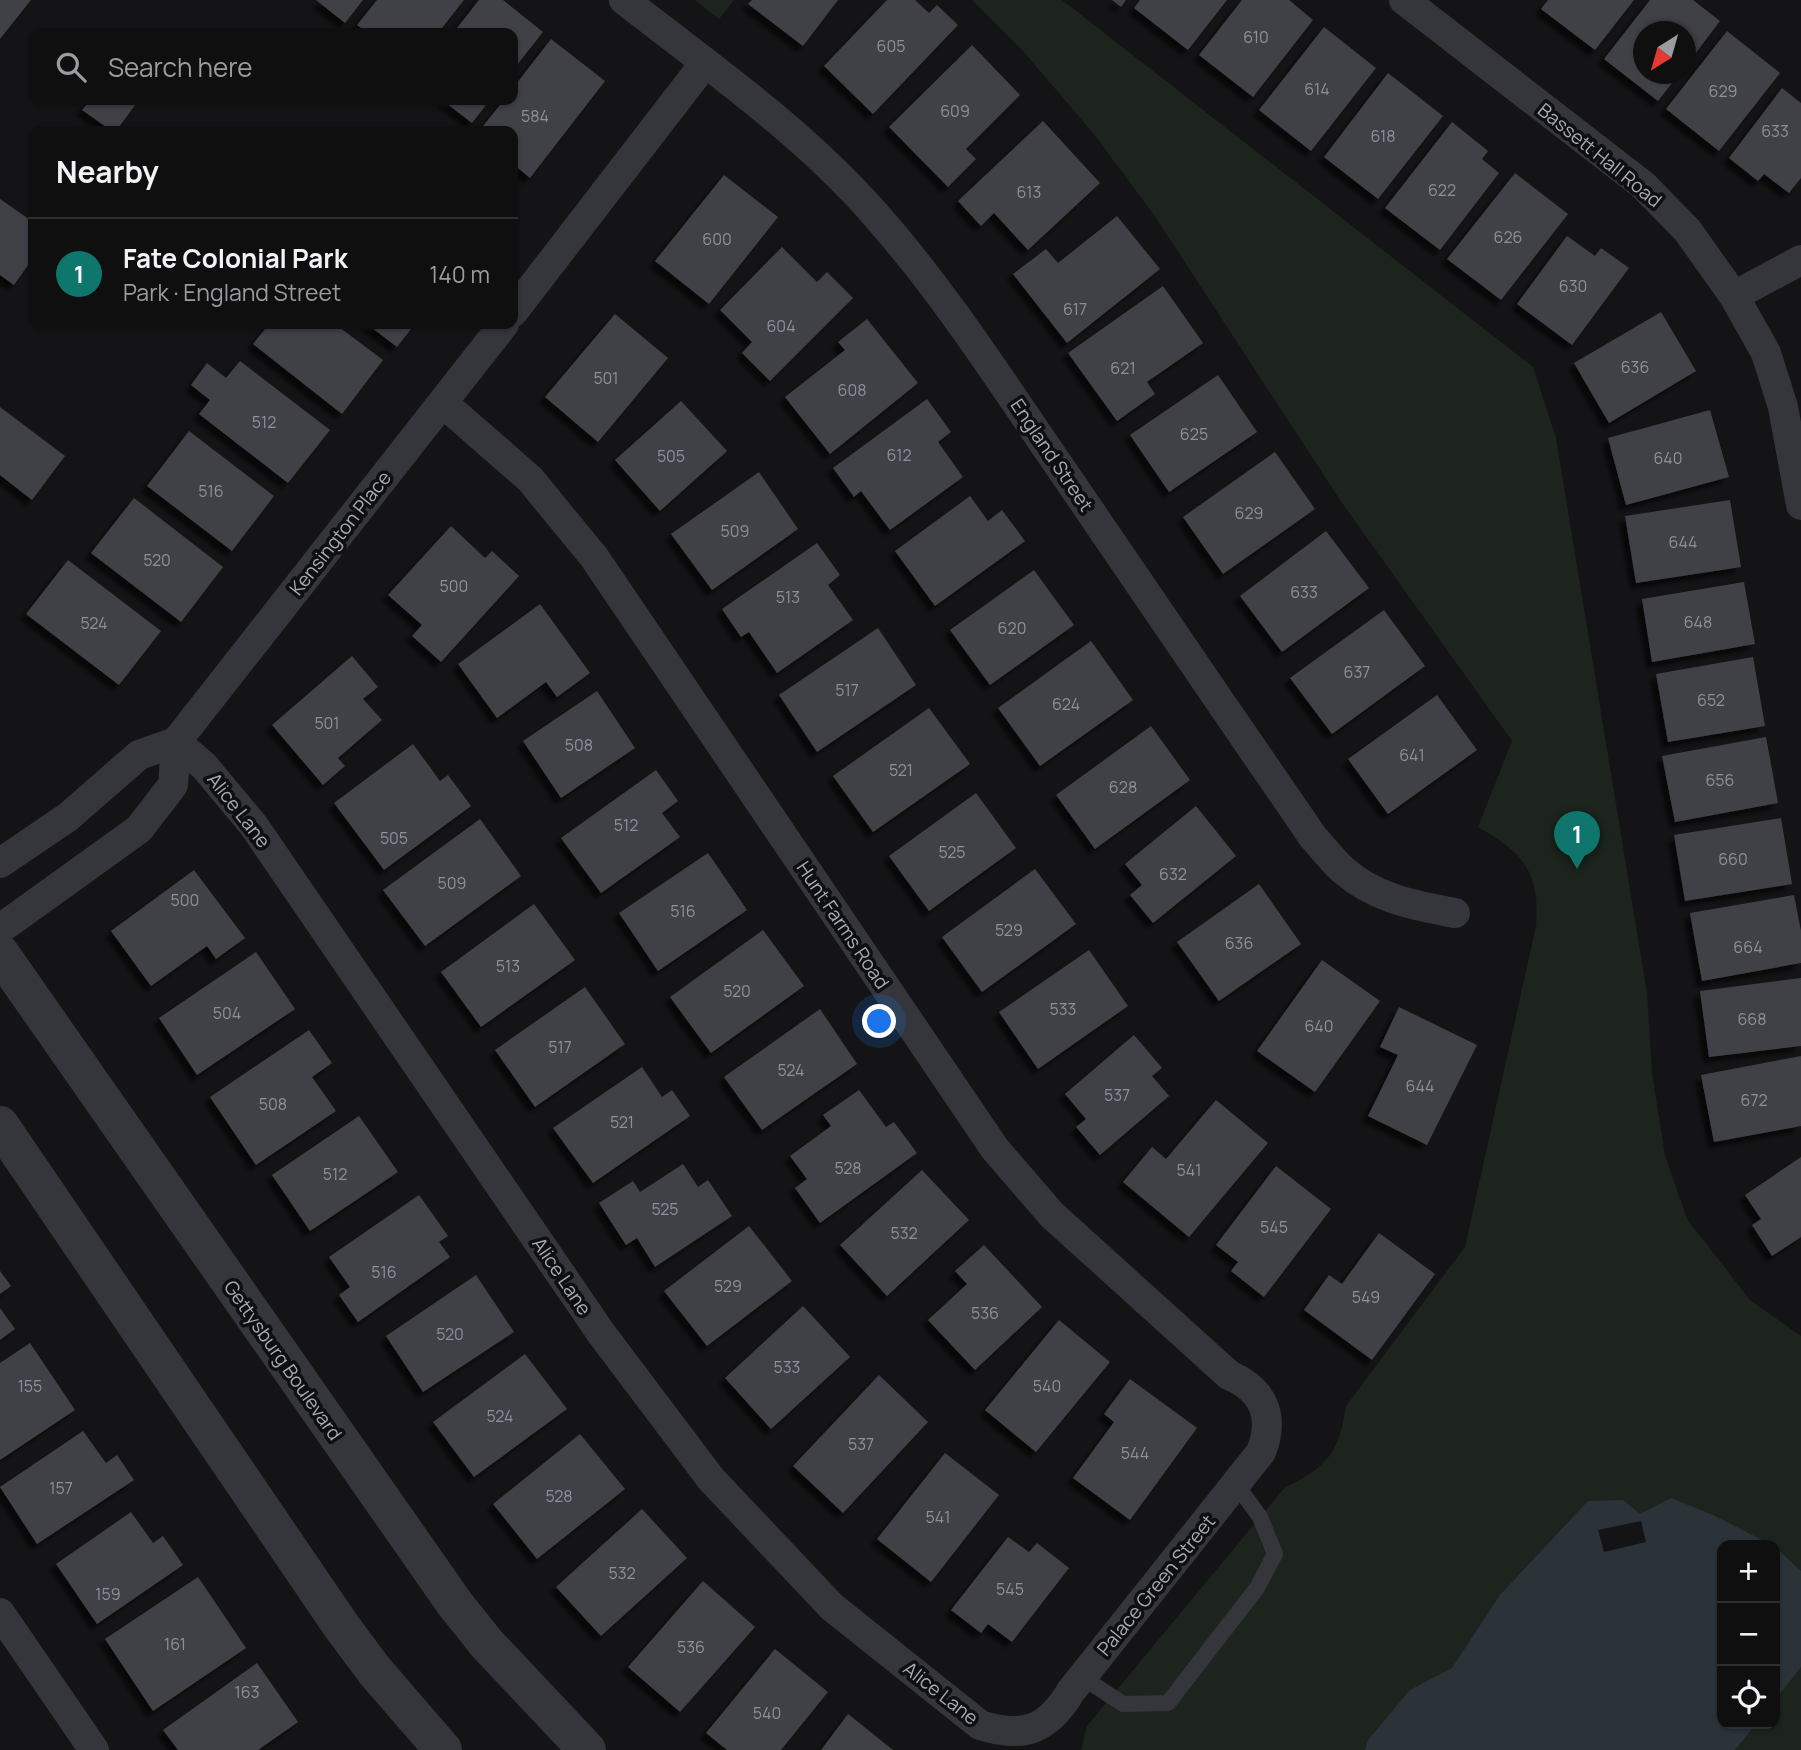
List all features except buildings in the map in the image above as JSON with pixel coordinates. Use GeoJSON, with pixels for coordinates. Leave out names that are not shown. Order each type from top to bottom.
{"type":"FeatureCollection","features":[{"type":"Feature","properties":{"kind":"street","name":"England Street"},"geometry":{"type":"LineString","coordinates":[[624,0],[825,163],[874,212],[979,349],[1313,837],[1342,870],[1371,891],[1399,902],[1455,913]]}},
{"type":"Feature","properties":{"kind":"street","name":"Bassett Hall Road"},"geometry":{"type":"LineString","coordinates":[[1404,0],[1643,185],[1687,230],[1734,296],[1766,353],[1783,407],[1801,505]]}},
{"type":"Feature","properties":{"kind":"street"},"geometry":{"type":"LineString","coordinates":[[518,306],[705,63]]}},
{"type":"Feature","properties":{"kind":"street"},"geometry":{"type":"LineString","coordinates":[[1734,296],[1801,260]]}},
{"type":"Feature","properties":{"kind":"street","name":"Kensington Place"},"geometry":{"type":"LineString","coordinates":[[176,742],[500,329]]}},
{"type":"Feature","properties":{"kind":"street","name":"Hunt Farms Road"},"geometry":{"type":"LineString","coordinates":[[443,403],[530,478],[594,557],[995,1149],[1052,1215],[1095,1256],[1229,1375],[1244,1381],[1256,1392],[1268,1421]]}},
{"type":"Feature","properties":{"kind":"street"},"geometry":{"type":"LineString","coordinates":[[0,863],[68,817],[139,755],[176,742],[173,785],[139,829],[0,929]]}},
{"type":"Feature","properties":{"kind":"street","name":"Alice Lane"},"geometry":{"type":"LineString","coordinates":[[176,742],[204,766],[254,826],[601,1334],[710,1479],[832,1607],[980,1725],[1001,1732],[1022,1731]]}},
{"type":"Feature","properties":{"kind":"street","name":"Gettysburg Boulevard"},"geometry":{"type":"LineString","coordinates":[[0,953],[455,1604],[487,1644],[587,1750]]}},
{"type":"Feature","properties":{"kind":"street"},"geometry":{"type":"LineString","coordinates":[[0,1125],[342,1627],[374,1670],[443,1750]]}},
{"type":"Feature","properties":{"kind":"street","name":"Palace Green Street"},"geometry":{"type":"LineString","coordinates":[[1022,1731],[1043,1723],[1060,1710],[1082,1677],[1261,1452],[1267,1437],[1268,1421]]}},
{"type":"Feature","properties":{"kind":"street"},"geometry":{"type":"LineString","coordinates":[[0,1613],[94,1750]]}},
{"type":"Feature","properties":{"kind":"lane"},"geometry":{"type":"LineString","coordinates":[[1082,1677],[1123,1704],[1168,1703],[1257,1588],[1275,1554],[1260,1517],[1236,1484]]}},
{"type":"Feature","properties":{"kind":"shaded area"},"geometry":{"type":"Polygon","coordinates":[[[695,0],[734,0],[719,19],[695,0]]]}},
{"type":"Feature","properties":{"kind":"shaded area"},"geometry":{"type":"Polygon","coordinates":[[[972,0],[1062,0],[1533,367],[1556,438],[1647,993],[1652,1073],[1665,1155],[1687,1219],[1750,1300],[1801,1336],[1801,1750],[1081,1750],[1087,1726],[1285,1487],[1311,1473],[1329,1457],[1339,1435],[1346,1406],[1465,1247],[1536,926],[1537,907],[1532,878],[1526,866],[1507,846],[1478,827],[1512,741],[1340,500],[1154,215],[1093,133],[1023,51],[972,0]]]}},
{"type":"Feature","properties":{"kind":"shaded area"},"geometry":{"type":"Polygon","coordinates":[[[1671,1498],[1713,1515],[1762,1540],[1717,1540],[1717,1729],[1752,1729],[1735,1750],[1365,1750],[1368,1740],[1410,1690],[1452,1668],[1500,1595],[1588,1501],[1623,1500],[1640,1514],[1671,1498]]]}},
{"type":"Feature","properties":{"kind":"shaded area"},"geometry":{"type":"Polygon","coordinates":[[[1780,1552],[1801,1571],[1801,1667],[1780,1694],[1780,1552]]]}},
{"type":"Feature","properties":{"kind":"pier"},"geometry":{"type":"Polygon","coordinates":[[[1641,1521],[1646,1542],[1604,1552],[1598,1530],[1641,1521]]]}},
{"type":"Feature","properties":{"kind":"place","name":"Fate Colonial Park"},"geometry":{"type":"Point","coordinates":[1577,869]}}]}
